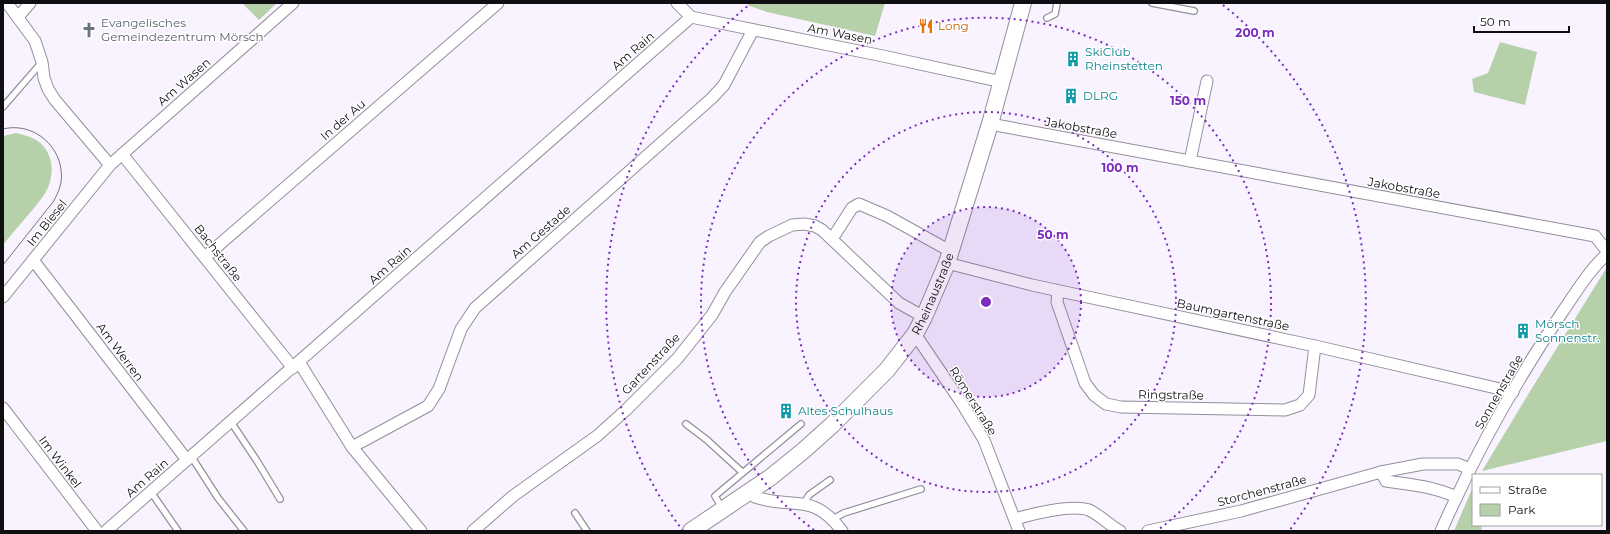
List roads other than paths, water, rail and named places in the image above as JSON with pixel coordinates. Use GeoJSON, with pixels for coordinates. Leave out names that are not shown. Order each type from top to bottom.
{"type":"FeatureCollection","features":[{"type":"Feature","properties":{"kind":"street"},"geometry":{"type":"LineString","coordinates":[[7,3],[35,41],[42,62],[44,78],[48,90],[110,165]]}},
{"type":"Feature","properties":{"kind":"street"},"geometry":{"type":"LineString","coordinates":[[18,17],[30,3]]}},
{"type":"Feature","properties":{"kind":"street","name":"Am Wasen"},"geometry":{"type":"LineString","coordinates":[[110,165],[293,3]]}},
{"type":"Feature","properties":{"kind":"street","name":"In der Au"},"geometry":{"type":"LineString","coordinates":[[205,257],[498,3]]}},
{"type":"Feature","properties":{"kind":"street"},"geometry":{"type":"LineString","coordinates":[[677,3],[691,17]]}},
{"type":"Feature","properties":{"kind":"street","name":"Rheinaustraße"},"geometry":{"type":"LineString","coordinates":[[691,531],[788,464],[832,424],[887,370],[915,334],[924,317],[948,257],[990,124],[1023,3]]}},
{"type":"Feature","properties":{"kind":"street","name":"Am Wasen"},"geometry":{"type":"LineString","coordinates":[[691,17],[1002,82]]}},
{"type":"Feature","properties":{"kind":"street","name":"Am Rain"},"geometry":{"type":"LineString","coordinates":[[110,530],[189,458],[691,17]]}},
{"type":"Feature","properties":{"kind":"street","name":"Am Gestade"},"geometry":{"type":"LineString","coordinates":[[352,447],[428,406],[439,389],[461,329],[474,308],[712,98],[724,84],[753,30]]}},
{"type":"Feature","properties":{"kind":"street"},"geometry":{"type":"LineString","coordinates":[[1190,161],[1207,81]]}},
{"type":"Feature","properties":{"kind":"street","name":"Jakobstraße"},"geometry":{"type":"LineString","coordinates":[[990,124],[1345,191],[1596,236],[1607,252]]}},
{"type":"Feature","properties":{"kind":"street","name":"Bachstraße"},"geometry":{"type":"LineString","coordinates":[[122,154],[205,257],[296,365],[352,447],[421,531]]}},
{"type":"Feature","properties":{"kind":"street","name":"Im Biesel"},"geometry":{"type":"LineString","coordinates":[[3,297],[110,165]]}},
{"type":"Feature","properties":{"kind":"street"},"geometry":{"type":"LineString","coordinates":[[832,239],[852,208],[859,204],[887,216],[948,257]]}},
{"type":"Feature","properties":{"kind":"street","name":"Gartenstraße"},"geometry":{"type":"LineString","coordinates":[[473,531],[513,496],[597,436],[626,410],[677,359],[712,315],[725,292],[760,242],[780,229],[792,224],[804,224],[815,226],[822,230],[899,303],[924,317]]}},
{"type":"Feature","properties":{"kind":"street","name":"Sonnenstraße"},"geometry":{"type":"LineString","coordinates":[[1441,531],[1470,469],[1556,321],[1595,264],[1607,252]]}},
{"type":"Feature","properties":{"kind":"street","name":"Baumgartenstraße"},"geometry":{"type":"LineString","coordinates":[[948,257],[1058,291],[1315,346],[1514,392]]}},
{"type":"Feature","properties":{"kind":"street","name":"Am Werren"},"geometry":{"type":"LineString","coordinates":[[33,260],[189,458]]}},
{"type":"Feature","properties":{"kind":"street","name":"Ringstraße"},"geometry":{"type":"LineString","coordinates":[[1058,291],[1057,302],[1086,382],[1094,395],[1106,404],[1121,408],[1285,410],[1300,405],[1309,395],[1315,346]]}},
{"type":"Feature","properties":{"kind":"street","name":"Römerstraße"},"geometry":{"type":"LineString","coordinates":[[915,334],[961,402],[984,440],[1019,531]]}},
{"type":"Feature","properties":{"kind":"street","name":"Im Winkel"},"geometry":{"type":"LineString","coordinates":[[3,408],[97,531]]}},
{"type":"Feature","properties":{"kind":"street","name":"Storchenstraße"},"geometry":{"type":"LineString","coordinates":[[1154,530],[1241,511],[1381,472],[1423,464],[1458,464],[1470,469]]}},
{"type":"Feature","properties":{"kind":"street"},"geometry":{"type":"LineString","coordinates":[[1381,472],[1386,481],[1444,491],[1456,497]]}},
{"type":"Feature","properties":{"kind":"street"},"geometry":{"type":"LineString","coordinates":[[752,490],[755,497],[764,500],[804,503],[814,507],[833,519],[842,531]]}},
{"type":"Feature","properties":{"kind":"street"},"geometry":{"type":"LineString","coordinates":[[1015,519],[1038,513],[1082,509],[1089,510],[1120,531]]}},
{"type":"Feature","properties":{"kind":"lane"},"geometry":{"type":"LineString","coordinates":[[1047,18],[1055,14],[1057,3]]}},
{"type":"Feature","properties":{"kind":"lane"},"geometry":{"type":"LineString","coordinates":[[1152,3],[1194,11]]}},
{"type":"Feature","properties":{"kind":"lane"},"geometry":{"type":"LineString","coordinates":[[3,107],[42,62]]}},
{"type":"Feature","properties":{"kind":"lane"},"geometry":{"type":"LineString","coordinates":[[231,422],[280,499]]}},
{"type":"Feature","properties":{"kind":"lane"},"geometry":{"type":"LineString","coordinates":[[686,424],[707,440],[742,472]]}},
{"type":"Feature","properties":{"kind":"lane"},"geometry":{"type":"LineString","coordinates":[[723,510],[715,496],[801,424]]}},
{"type":"Feature","properties":{"kind":"lane"},"geometry":{"type":"LineString","coordinates":[[189,458],[244,531]]}},
{"type":"Feature","properties":{"kind":"lane"},"geometry":{"type":"LineString","coordinates":[[804,503],[809,495],[830,480]]}},
{"type":"Feature","properties":{"kind":"lane"},"geometry":{"type":"LineString","coordinates":[[833,519],[844,513],[921,489]]}},
{"type":"Feature","properties":{"kind":"lane"},"geometry":{"type":"LineString","coordinates":[[151,492],[178,531]]}},
{"type":"Feature","properties":{"kind":"lane"},"geometry":{"type":"LineString","coordinates":[[575,513],[587,531]]}},
{"type":"Feature","properties":{"kind":"tram line"},"geometry":{"type":"LineString","coordinates":[[3,129],[23,129],[41,136],[54,151],[59,160],[61,170],[60,186],[53,202],[3,265]]}},
{"type":"Feature","properties":{"kind":"place","name":"Long"},"geometry":{"type":"Point","coordinates":[926,26]}},
{"type":"Feature","properties":{"kind":"place","name":"Evangelisches Gemeindezentrum Mörsch"},"geometry":{"type":"Point","coordinates":[89,30]}},
{"type":"Feature","properties":{"kind":"place","name":"SkiClub Rheinstetten"},"geometry":{"type":"Point","coordinates":[1073,59]}},
{"type":"Feature","properties":{"kind":"place","name":"DLRG"},"geometry":{"type":"Point","coordinates":[1071,96]}},
{"type":"Feature","properties":{"kind":"place","name":"Mörsch Sonnenstr."},"geometry":{"type":"Point","coordinates":[1523,331]}},
{"type":"Feature","properties":{"kind":"place","name":"Altes Schulhaus"},"geometry":{"type":"Point","coordinates":[786,411]}}]}
